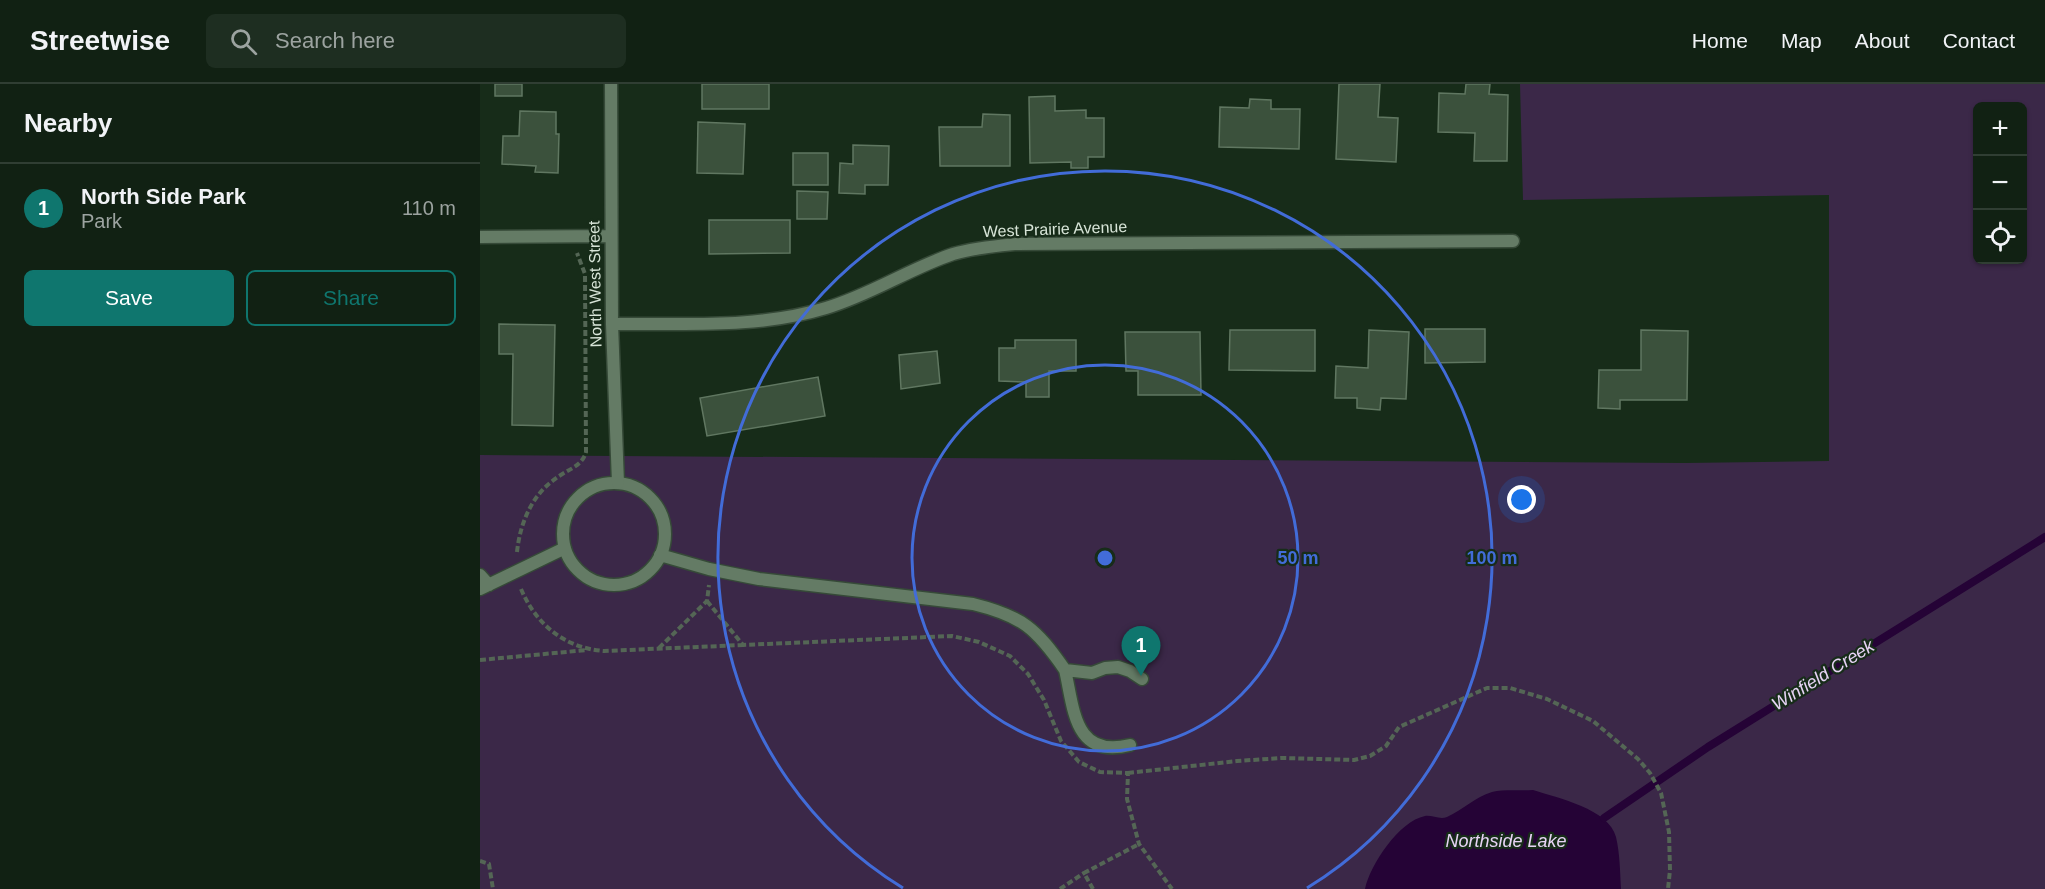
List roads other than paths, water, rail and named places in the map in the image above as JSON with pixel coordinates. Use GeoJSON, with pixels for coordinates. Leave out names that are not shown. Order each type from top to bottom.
{"type":"FeatureCollection","features":[{"type":"Feature","properties":{"kind":"street","name":"North West Street"},"geometry":{"type":"LineString","coordinates":[[611,84],[612,324],[618,483]]}},
{"type":"Feature","properties":{"kind":"street"},"geometry":{"type":"LineString","coordinates":[[480,237],[611,236]]}},
{"type":"Feature","properties":{"kind":"street","name":"West Prairie Avenue"},"geometry":{"type":"LineString","coordinates":[[612,324],[748,322],[796,316],[853,299],[917,268],[953,254],[1016,244],[1513,241]]}},
{"type":"Feature","properties":{"kind":"street"},"geometry":{"type":"LineString","coordinates":[[618,483],[635,487],[649,496],[660,510],[665,526],[665,544],[647,573],[632,582],[615,585],[599,582],[584,575],[572,563],[565,548],[563,532],[566,516],[574,502],[586,491],[602,484],[618,483]]}},
{"type":"Feature","properties":{"kind":"street"},"geometry":{"type":"LineString","coordinates":[[483,583],[565,548]]}},
{"type":"Feature","properties":{"kind":"street"},"geometry":{"type":"LineString","coordinates":[[660,555],[709,569],[759,579],[973,604],[1001,611],[1029,627],[1052,651],[1065,670],[1074,713],[1081,732],[1091,742],[1103,747],[1117,748],[1130,745]]}},
{"type":"Feature","properties":{"kind":"street"},"geometry":{"type":"LineString","coordinates":[[1065,670],[1092,673],[1105,668],[1118,667],[1131,671],[1142,679]]}},
{"type":"Feature","properties":{"kind":"water","name":"Northside Lake"},"geometry":{"type":"Polygon","coordinates":[[[1533,790],[1581,806],[1604,819],[1616,837],[1621,889],[1365,889],[1373,868],[1387,845],[1405,826],[1415,820],[1425,816],[1447,817],[1492,792],[1533,790]]]}},
{"type":"Feature","properties":{"kind":"waterway","name":"Winfield Creek"},"geometry":{"type":"LineString","coordinates":[[1604,818],[1708,747],[2045,537]]}},
{"type":"Feature","properties":{"kind":"place","name":"North Side Park"},"geometry":{"type":"Point","coordinates":[1141,676]}}]}
